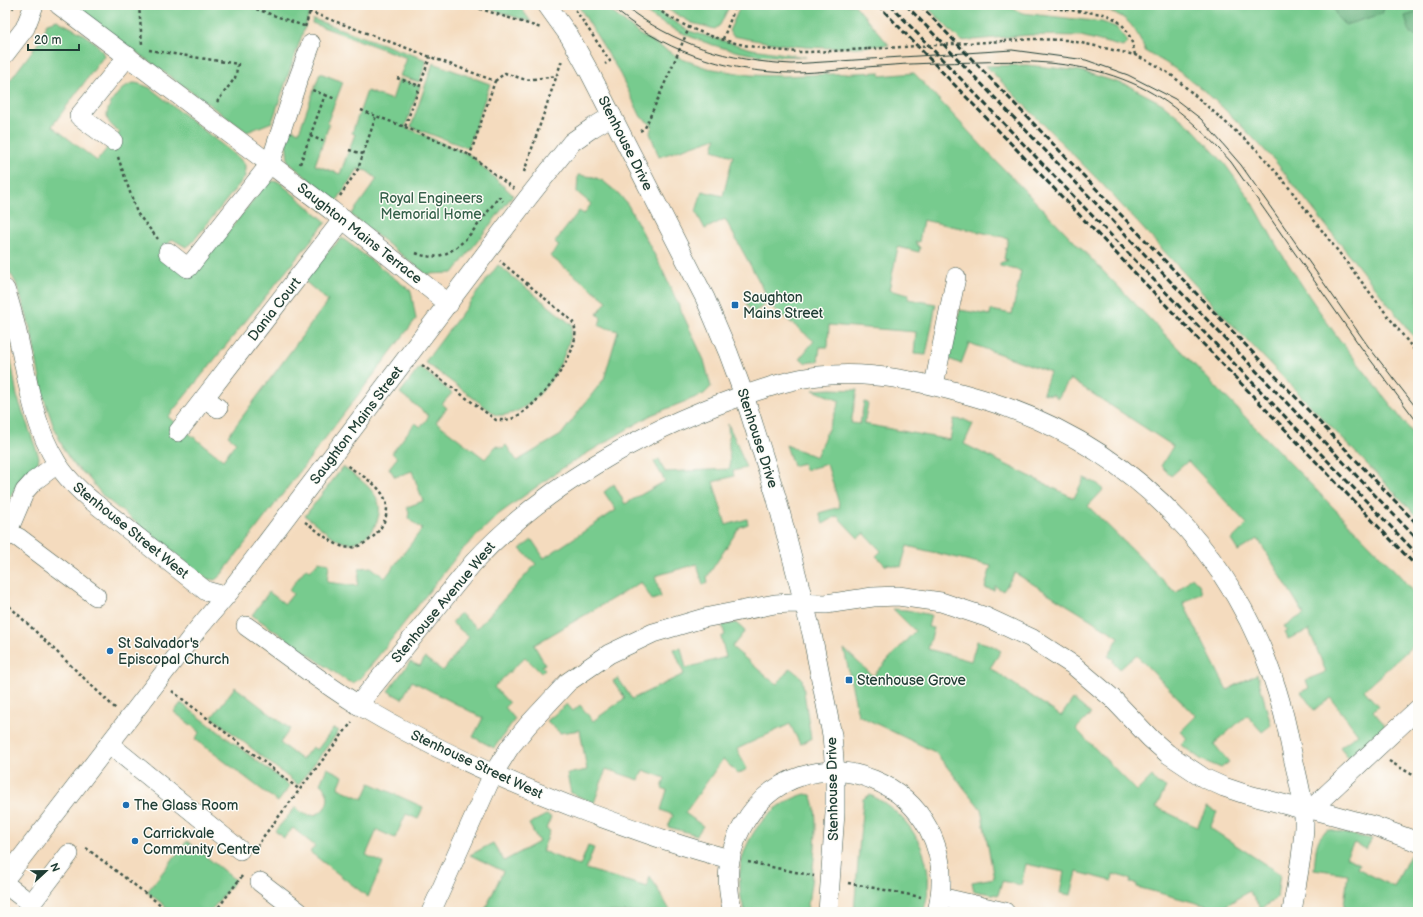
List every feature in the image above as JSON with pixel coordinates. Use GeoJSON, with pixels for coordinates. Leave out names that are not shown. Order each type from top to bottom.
{"type":"FeatureCollection","features":[{"type":"Feature","properties":{"kind":"street"},"geometry":{"type":"LineString","coordinates":[[5,54],[25,28],[34,5]]}},
{"type":"Feature","properties":{"kind":"street","name":"Saughton Mains Terrace"},"geometry":{"type":"LineString","coordinates":[[59,5],[337,214],[449,304]]}},
{"type":"Feature","properties":{"kind":"street","name":"Stenhouse Drive"},"geometry":{"type":"LineString","coordinates":[[547,5],[570,38],[625,141],[705,298],[744,395],[772,481],[805,604],[832,736],[835,772],[835,813],[828,912]]}},
{"type":"Feature","properties":{"kind":"street"},"geometry":{"type":"LineString","coordinates":[[168,252],[188,268],[270,164],[296,84],[312,44]]}},
{"type":"Feature","properties":{"kind":"street"},"geometry":{"type":"LineString","coordinates":[[113,141],[79,116],[128,56]]}},
{"type":"Feature","properties":{"kind":"street","name":"Saughton Mains Street"},"geometry":{"type":"LineString","coordinates":[[5,879],[290,511],[449,304],[522,205],[572,142],[612,116]]}},
{"type":"Feature","properties":{"kind":"street","name":"Dania Court"},"geometry":{"type":"LineString","coordinates":[[178,432],[211,403],[337,214]]}},
{"type":"Feature","properties":{"kind":"street"},"geometry":{"type":"LineString","coordinates":[[934,385],[956,277]]}},
{"type":"Feature","properties":{"kind":"street","name":"Stenhouse Street West"},"geometry":{"type":"LineString","coordinates":[[5,289],[18,332],[31,400],[37,421],[57,464],[77,488],[92,501],[206,592],[224,596]]}},
{"type":"Feature","properties":{"kind":"street","name":"Stenhouse Avenue West"},"geometry":{"type":"LineString","coordinates":[[361,706],[472,563],[508,528],[547,498],[625,448],[664,426],[744,395],[797,380],[840,375],[873,375],[905,379],[934,385],[1023,413],[1077,440],[1109,460],[1140,483],[1184,526],[1225,577],[1253,628],[1267,660],[1286,721],[1307,809],[1292,912]]}},
{"type":"Feature","properties":{"kind":"street"},"geometry":{"type":"LineString","coordinates":[[57,464],[34,481],[25,491],[7,535],[19,538],[96,596]]}},
{"type":"Feature","properties":{"kind":"street"},"geometry":{"type":"LineString","coordinates":[[431,912],[493,774],[510,747],[528,725],[568,682],[587,667],[609,654],[653,633],[686,622],[775,604],[826,604],[873,597],[898,596],[941,602],[986,617],[1030,638],[1073,665],[1112,698],[1151,739],[1185,766],[1224,787],[1374,826],[1418,842]]}},
{"type":"Feature","properties":{"kind":"street","name":"Stenhouse Street West"},"geometry":{"type":"LineString","coordinates":[[246,626],[361,706],[461,759],[541,795],[663,840],[730,859]]}},
{"type":"Feature","properties":{"kind":"street"},"geometry":{"type":"LineString","coordinates":[[1307,809],[1418,709]]}},
{"type":"Feature","properties":{"kind":"street"},"geometry":{"type":"LineString","coordinates":[[109,744],[248,851]]}},
{"type":"Feature","properties":{"kind":"street"},"geometry":{"type":"LineString","coordinates":[[733,912],[728,888],[730,859],[741,828],[762,801],[783,785],[808,775],[835,772],[849,773],[877,780],[901,795],[916,810],[929,828],[939,854],[941,868],[939,904],[1005,912]]}},
{"type":"Feature","properties":{"kind":"street"},"geometry":{"type":"LineString","coordinates":[[5,884],[31,904],[75,849]]}},
{"type":"Feature","properties":{"kind":"street"},"geometry":{"type":"LineString","coordinates":[[253,877],[299,912]]}},
{"type":"Feature","properties":{"kind":"path"},"geometry":{"type":"LineString","coordinates":[[139,5],[142,48],[238,64],[235,78],[207,116]]}},
{"type":"Feature","properties":{"kind":"path"},"geometry":{"type":"LineString","coordinates":[[244,5],[304,26],[312,5]]}},
{"type":"Feature","properties":{"kind":"path"},"geometry":{"type":"LineString","coordinates":[[308,5],[310,12]]}},
{"type":"Feature","properties":{"kind":"path"},"geometry":{"type":"LineString","coordinates":[[468,5],[570,38],[522,177]]}},
{"type":"Feature","properties":{"kind":"path"},"geometry":{"type":"LineString","coordinates":[[652,5],[689,28],[751,46],[802,52],[1033,39],[1067,40],[1135,56],[1156,65],[1174,77],[1230,124],[1257,150],[1283,180],[1418,355]]}},
{"type":"Feature","properties":{"kind":"path"},"geometry":{"type":"LineString","coordinates":[[723,39],[736,5]]}},
{"type":"Feature","properties":{"kind":"path"},"geometry":{"type":"LineString","coordinates":[[1024,5],[1104,14],[1114,18],[1128,31],[1135,56]]}},
{"type":"Feature","properties":{"kind":"path"},"geometry":{"type":"LineString","coordinates":[[310,12],[495,81]]}},
{"type":"Feature","properties":{"kind":"path"},"geometry":{"type":"LineString","coordinates":[[625,141],[645,128],[689,28]]}},
{"type":"Feature","properties":{"kind":"path"},"geometry":{"type":"LineString","coordinates":[[405,127],[430,57]]}},
{"type":"Feature","properties":{"kind":"path"},"geometry":{"type":"LineString","coordinates":[[470,156],[495,81],[505,73],[526,80],[557,76]]}},
{"type":"Feature","properties":{"kind":"path"},"geometry":{"type":"LineString","coordinates":[[397,78],[420,86]]}},
{"type":"Feature","properties":{"kind":"path"},"geometry":{"type":"LineString","coordinates":[[296,84],[336,99]]}},
{"type":"Feature","properties":{"kind":"path"},"geometry":{"type":"LineString","coordinates":[[294,182],[325,95]]}},
{"type":"Feature","properties":{"kind":"path"},"geometry":{"type":"LineString","coordinates":[[361,110],[405,127],[470,156],[522,205]]}},
{"type":"Feature","properties":{"kind":"path"},"geometry":{"type":"LineString","coordinates":[[337,214],[358,169],[376,116]]}},
{"type":"Feature","properties":{"kind":"path"},"geometry":{"type":"LineString","coordinates":[[310,136],[324,141]]}},
{"type":"Feature","properties":{"kind":"path"},"geometry":{"type":"LineString","coordinates":[[113,141],[137,213],[168,252]]}},
{"type":"Feature","properties":{"kind":"path"},"geometry":{"type":"LineString","coordinates":[[349,150],[363,154]]}},
{"type":"Feature","properties":{"kind":"path"},"geometry":{"type":"LineString","coordinates":[[411,251],[435,257],[451,252],[464,240],[499,197],[522,205]]}},
{"type":"Feature","properties":{"kind":"path"},"geometry":{"type":"LineString","coordinates":[[409,355],[496,420],[512,419],[532,405],[550,386],[570,355],[576,332],[576,325],[488,251]]}},
{"type":"Feature","properties":{"kind":"path"},"geometry":{"type":"LineString","coordinates":[[290,511],[340,546],[356,548],[362,546],[379,529],[386,513],[385,499],[376,487],[333,454]]}},
{"type":"Feature","properties":{"kind":"path"},"geometry":{"type":"LineString","coordinates":[[5,602],[127,720]]}},
{"type":"Feature","properties":{"kind":"path"},"geometry":{"type":"LineString","coordinates":[[158,680],[300,790]]}},
{"type":"Feature","properties":{"kind":"path"},"geometry":{"type":"LineString","coordinates":[[248,851],[263,837],[300,790],[361,706]]}},
{"type":"Feature","properties":{"kind":"path"},"geometry":{"type":"LineString","coordinates":[[1394,764],[1418,778]]}},
{"type":"Feature","properties":{"kind":"path"},"geometry":{"type":"LineString","coordinates":[[75,849],[170,912]]}},
{"type":"Feature","properties":{"kind":"path"},"geometry":{"type":"LineString","coordinates":[[215,912],[253,877]]}},
{"type":"Feature","properties":{"kind":"green space"},"geometry":{"type":"Polygon","coordinates":[[[71,5],[308,5],[310,12],[272,122],[247,132],[71,5]]]}},
{"type":"Feature","properties":{"kind":"green space"},"geometry":{"type":"Polygon","coordinates":[[[477,5],[519,5],[531,22],[477,5]]]}},
{"type":"Feature","properties":{"kind":"green space"},"geometry":{"type":"Polygon","coordinates":[[[578,5],[603,5],[642,36],[682,59],[707,68],[750,75],[783,76],[880,72],[880,76],[914,73],[996,161],[1401,577],[1418,599],[1418,641],[1364,690],[1378,706],[1373,711],[1385,725],[1349,758],[1340,747],[1358,734],[1331,698],[1314,710],[1301,692],[1309,688],[1306,680],[1326,672],[1309,630],[1288,639],[1285,632],[1288,631],[1284,626],[1304,614],[1258,539],[1238,551],[1231,540],[1247,524],[1188,461],[1171,476],[1161,466],[1173,446],[1070,379],[1058,398],[1052,394],[1043,393],[1050,372],[969,343],[961,364],[949,359],[960,310],[990,315],[991,310],[1012,314],[1021,271],[1000,266],[1000,263],[1008,260],[1004,259],[1008,238],[923,220],[919,242],[915,242],[920,248],[919,252],[898,247],[889,290],[909,295],[908,299],[936,304],[926,355],[914,354],[916,332],[829,325],[828,347],[820,347],[818,361],[806,363],[800,358],[814,341],[767,303],[752,314],[746,303],[765,292],[725,219],[705,229],[696,212],[702,191],[723,196],[733,156],[713,150],[716,138],[659,157],[650,133],[652,125],[641,117],[618,70],[578,5]]]}},
{"type":"Feature","properties":{"kind":"green space"},"geometry":{"type":"Polygon","coordinates":[[[635,5],[648,5],[689,31],[752,49],[806,57],[757,55],[719,47],[675,30],[635,5]]]}},
{"type":"Feature","properties":{"kind":"green space"},"geometry":{"type":"Polygon","coordinates":[[[660,5],[730,5],[720,25],[715,29],[692,23],[660,5]]]}},
{"type":"Feature","properties":{"kind":"green space"},"geometry":{"type":"Polygon","coordinates":[[[741,5],[855,5],[889,45],[816,48],[769,43],[733,36],[729,31],[741,5]]]}},
{"type":"Feature","properties":{"kind":"green space"},"geometry":{"type":"Polygon","coordinates":[[[925,5],[1006,5],[1022,13],[1102,22],[1116,27],[1128,42],[1123,47],[1081,36],[1030,35],[961,41],[925,5]]]}},
{"type":"Feature","properties":{"kind":"green space"},"geometry":{"type":"Polygon","coordinates":[[[1085,5],[1418,5],[1418,342],[1275,161],[1246,130],[1215,100],[1199,87],[1165,62],[1146,52],[1141,40],[1130,23],[1116,14],[1085,5]]]}},
{"type":"Feature","properties":{"kind":"green space"},"geometry":{"type":"Polygon","coordinates":[[[1328,5],[1385,5],[1382,14],[1345,25],[1337,17],[1334,8],[1328,5]]]}},
{"type":"Feature","properties":{"kind":"green space"},"geometry":{"type":"Polygon","coordinates":[[[1418,12],[1418,37],[1410,32],[1405,16],[1418,12]]]}},
{"type":"Feature","properties":{"kind":"green space"},"geometry":{"type":"Polygon","coordinates":[[[313,19],[427,60],[419,82],[400,76],[407,58],[312,23],[313,19]]]}},
{"type":"Feature","properties":{"kind":"green space"},"geometry":{"type":"Polygon","coordinates":[[[57,20],[97,44],[104,56],[52,126],[97,161],[120,132],[113,127],[107,118],[110,106],[116,95],[125,87],[134,83],[150,88],[239,158],[245,165],[245,177],[191,244],[186,247],[172,239],[162,253],[192,276],[266,184],[273,181],[279,182],[326,222],[168,417],[223,460],[236,442],[228,436],[328,301],[301,278],[342,238],[411,291],[416,319],[221,575],[215,580],[207,579],[104,497],[87,476],[74,465],[65,452],[53,425],[43,395],[32,336],[26,313],[16,283],[5,264],[5,87],[42,38],[47,23],[57,20]]]}},
{"type":"Feature","properties":{"kind":"green space"},"geometry":{"type":"Polygon","coordinates":[[[433,63],[490,84],[468,148],[411,127],[433,63]]]}},
{"type":"Feature","properties":{"kind":"green space"},"geometry":{"type":"Polygon","coordinates":[[[1027,65],[1081,71],[1129,86],[1163,104],[1192,128],[1224,163],[1253,203],[1278,248],[1336,335],[1418,440],[1418,517],[1220,312],[1103,185],[986,66],[1027,65]]]}},
{"type":"Feature","properties":{"kind":"green space","name":"Royal Engineers Memorial Home"},"geometry":{"type":"Polygon","coordinates":[[[320,73],[343,82],[327,123],[329,125],[315,165],[340,174],[355,134],[352,133],[367,91],[392,100],[399,79],[420,86],[405,127],[470,155],[513,195],[453,273],[426,274],[351,215],[377,179],[367,171],[358,169],[336,202],[288,162],[286,137],[292,129],[299,132],[320,73]]]}},
{"type":"Feature","properties":{"kind":"green space"},"geometry":{"type":"Polygon","coordinates":[[[578,175],[594,177],[603,181],[619,194],[628,205],[660,265],[704,360],[711,387],[704,394],[651,415],[564,467],[499,514],[460,552],[361,678],[353,683],[347,681],[252,615],[269,592],[285,604],[293,594],[289,590],[306,568],[310,571],[319,561],[329,564],[327,582],[357,586],[360,568],[371,567],[385,578],[422,529],[408,518],[409,512],[407,507],[423,501],[412,471],[395,477],[389,468],[397,458],[392,453],[415,423],[421,427],[429,416],[400,393],[420,367],[452,393],[442,404],[447,408],[436,422],[485,459],[496,446],[503,448],[506,445],[517,461],[561,435],[604,379],[618,331],[599,326],[601,318],[597,314],[607,301],[550,256],[559,246],[555,242],[579,211],[584,214],[591,204],[577,192],[578,175]]]}},
{"type":"Feature","properties":{"kind":"green space"},"geometry":{"type":"Polygon","coordinates":[[[498,265],[572,325],[570,339],[565,354],[548,384],[524,407],[510,414],[496,415],[425,362],[498,265]]]}},
{"type":"Feature","properties":{"kind":"green space"},"geometry":{"type":"Polygon","coordinates":[[[5,326],[17,396],[39,457],[38,463],[19,481],[5,507],[5,326]]]}},
{"type":"Feature","properties":{"kind":"green space"},"geometry":{"type":"Polygon","coordinates":[[[813,390],[857,390],[851,423],[860,424],[864,402],[868,403],[864,424],[950,440],[954,419],[963,419],[973,424],[964,444],[1074,498],[1084,478],[1098,484],[1103,490],[1088,506],[1176,593],[1192,577],[1199,584],[1202,593],[1183,603],[1227,690],[1257,674],[1271,725],[1262,732],[1247,715],[1214,744],[1229,762],[1221,768],[1202,760],[1181,745],[1187,739],[1181,731],[1196,716],[1136,655],[1120,669],[1113,662],[1114,660],[1108,656],[1119,637],[1015,573],[1003,591],[995,586],[994,590],[985,588],[991,566],[907,546],[901,567],[886,564],[886,566],[876,556],[881,551],[864,533],[858,538],[837,516],[823,524],[819,513],[840,507],[827,464],[805,470],[803,463],[793,466],[786,445],[816,457],[840,401],[813,390]]]}},
{"type":"Feature","properties":{"kind":"green space"},"geometry":{"type":"Polygon","coordinates":[[[728,424],[746,468],[733,471],[734,476],[713,482],[726,525],[747,519],[748,524],[740,527],[737,531],[707,577],[708,583],[703,585],[697,564],[655,576],[661,597],[652,600],[641,582],[534,645],[545,664],[542,666],[545,669],[541,673],[525,657],[494,687],[509,703],[505,707],[515,719],[494,748],[473,737],[483,718],[412,681],[402,699],[388,691],[410,662],[420,666],[425,658],[443,671],[469,637],[452,623],[460,613],[477,628],[536,564],[520,549],[532,540],[544,558],[616,510],[604,492],[614,484],[625,504],[665,481],[654,462],[659,459],[665,472],[730,469],[728,424]]]}},
{"type":"Feature","properties":{"kind":"green space"},"geometry":{"type":"Polygon","coordinates":[[[343,467],[363,482],[372,491],[378,501],[378,517],[375,525],[364,538],[357,542],[349,543],[340,541],[305,516],[343,467]]]}},
{"type":"Feature","properties":{"kind":"green space"},"geometry":{"type":"Polygon","coordinates":[[[893,609],[931,615],[928,627],[934,628],[928,649],[971,661],[977,641],[991,645],[1001,651],[990,668],[1061,716],[1073,699],[1091,714],[1076,729],[1137,791],[1152,776],[1158,784],[1166,787],[1156,807],[1197,827],[1207,807],[1217,812],[1210,828],[1280,874],[1277,898],[1261,909],[1249,891],[1216,912],[1209,912],[1208,906],[1137,887],[1137,884],[1130,883],[1131,879],[1113,874],[1112,881],[1077,872],[1071,895],[1060,893],[1064,872],[1026,864],[1021,885],[1002,881],[998,895],[974,891],[972,882],[994,878],[981,809],[935,752],[858,715],[844,649],[873,676],[915,631],[893,609]]]}},
{"type":"Feature","properties":{"kind":"green space"},"geometry":{"type":"Polygon","coordinates":[[[736,623],[745,631],[732,647],[772,681],[777,684],[790,668],[802,678],[811,739],[800,744],[790,724],[737,749],[747,769],[738,774],[723,759],[685,813],[703,826],[697,835],[668,827],[673,815],[661,810],[667,790],[662,788],[665,778],[643,770],[639,780],[606,769],[594,803],[571,793],[567,774],[587,770],[580,730],[560,733],[547,721],[567,704],[573,711],[580,705],[593,721],[625,698],[613,681],[618,678],[632,699],[684,674],[674,649],[681,648],[686,668],[726,657],[721,637],[725,635],[722,625],[736,623]]]}},
{"type":"Feature","properties":{"kind":"green space"},"geometry":{"type":"Polygon","coordinates":[[[235,687],[290,729],[280,743],[302,760],[312,747],[317,750],[334,728],[339,731],[298,785],[212,717],[235,687]]]}},
{"type":"Feature","properties":{"kind":"green space"},"geometry":{"type":"Polygon","coordinates":[[[181,703],[290,786],[278,802],[195,739],[200,732],[174,712],[181,703]]]}},
{"type":"Feature","properties":{"kind":"green space"},"geometry":{"type":"Polygon","coordinates":[[[327,768],[343,776],[338,788],[363,799],[370,783],[423,807],[418,819],[406,814],[395,838],[377,830],[366,855],[383,863],[368,897],[310,852],[315,846],[293,828],[284,838],[275,831],[296,807],[303,813],[311,815],[317,814],[323,810],[327,804],[328,797],[326,790],[320,784],[327,768]]]}},
{"type":"Feature","properties":{"kind":"green space"},"geometry":{"type":"Polygon","coordinates":[[[805,794],[811,795],[816,819],[815,852],[807,912],[745,912],[740,893],[740,875],[743,857],[750,840],[759,825],[772,812],[787,801],[805,794]]]}},
{"type":"Feature","properties":{"kind":"green space"},"geometry":{"type":"Polygon","coordinates":[[[870,795],[886,804],[899,815],[911,828],[919,843],[925,860],[928,877],[927,894],[923,912],[854,912],[863,799],[870,795]]]}},
{"type":"Feature","properties":{"kind":"green space"},"geometry":{"type":"Polygon","coordinates":[[[546,815],[551,817],[546,829],[550,831],[542,851],[580,866],[588,846],[594,848],[586,869],[647,887],[650,876],[671,912],[484,912],[503,871],[470,855],[493,843],[504,861],[539,842],[529,824],[546,815]]]}},
{"type":"Feature","properties":{"kind":"green space"},"geometry":{"type":"Polygon","coordinates":[[[1329,830],[1372,839],[1366,849],[1354,843],[1346,857],[1359,864],[1357,868],[1394,887],[1410,855],[1418,858],[1418,912],[1343,912],[1348,874],[1314,869],[1318,841],[1324,833],[1329,830]]]}},
{"type":"Feature","properties":{"kind":"green space"},"geometry":{"type":"Polygon","coordinates":[[[187,841],[235,880],[210,912],[173,912],[147,892],[187,841]]]}},
{"type":"Feature","properties":{"kind":"tram line"},"geometry":{"type":"LineString","coordinates":[[610,5],[629,21],[650,34],[671,46],[694,56],[718,63],[767,72],[803,73],[879,66],[1019,61],[1057,64],[1095,71],[1114,76],[1147,90],[1186,117],[1231,162],[1360,346],[1418,423]]}},
{"type":"Feature","properties":{"kind":"tram line"},"geometry":{"type":"LineString","coordinates":[[623,5],[662,31],[682,40],[724,55],[745,59],[792,64],[1012,50],[1086,60],[1128,75],[1175,99],[1201,119],[1241,165],[1368,346],[1418,410]]}},
{"type":"Feature","properties":{"kind":"railway"},"geometry":{"type":"LineString","coordinates":[[878,5],[1418,568]]}},
{"type":"Feature","properties":{"kind":"railway"},"geometry":{"type":"LineString","coordinates":[[890,5],[1418,555]]}},
{"type":"Feature","properties":{"kind":"railway"},"geometry":{"type":"LineString","coordinates":[[906,5],[1418,540]]}},
{"type":"Feature","properties":{"kind":"railway"},"geometry":{"type":"LineString","coordinates":[[920,5],[1418,525]]}},
{"type":"Feature","properties":{"kind":"place","name":"Saughton Mains Street"},"geometry":{"type":"Point","coordinates":[735,305]}},
{"type":"Feature","properties":{"kind":"place","name":"St Salvador's Episcopal Church"},"geometry":{"type":"Point","coordinates":[110,651]}},
{"type":"Feature","properties":{"kind":"place","name":"Stenhouse Grove"},"geometry":{"type":"Point","coordinates":[849,680]}},
{"type":"Feature","properties":{"kind":"place","name":"The Glass Room"},"geometry":{"type":"Point","coordinates":[126,805]}},
{"type":"Feature","properties":{"kind":"place","name":"Carrickvale Community Centre"},"geometry":{"type":"Point","coordinates":[135,841]}}]}
